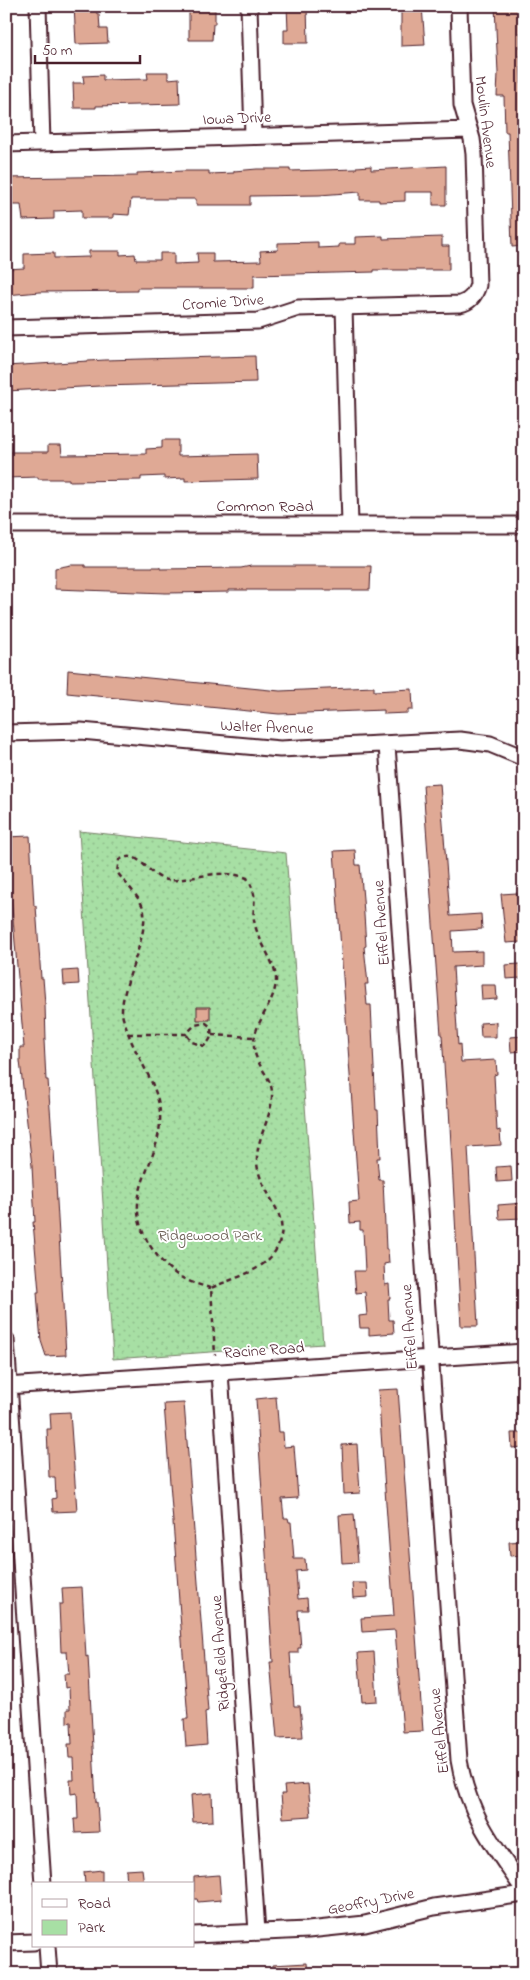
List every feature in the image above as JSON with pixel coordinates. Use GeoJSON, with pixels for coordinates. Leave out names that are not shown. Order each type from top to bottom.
{"type":"FeatureCollection","features":[{"type":"Feature","properties":{"kind":"street"},"geometry":{"type":"LineString","coordinates":[[38,6],[42,142]]}},
{"type":"Feature","properties":{"kind":"street"},"geometry":{"type":"LineString","coordinates":[[249,6],[253,136]]}},
{"type":"Feature","properties":{"kind":"street","name":"Moulin Avenue"},"geometry":{"type":"LineString","coordinates":[[459,6],[462,105],[474,154],[478,280],[476,290],[470,299]]}},
{"type":"Feature","properties":{"kind":"street","name":"Iowa Drive"},"geometry":{"type":"LineString","coordinates":[[6,144],[469,130]]}},
{"type":"Feature","properties":{"kind":"street","name":"Cromie Drive"},"geometry":{"type":"LineString","coordinates":[[6,328],[258,321],[298,308],[460,304],[470,299]]}},
{"type":"Feature","properties":{"kind":"street"},"geometry":{"type":"LineString","coordinates":[[344,307],[350,525]]}},
{"type":"Feature","properties":{"kind":"street","name":"Common Road"},"geometry":{"type":"LineString","coordinates":[[6,525],[524,525]]}},
{"type":"Feature","properties":{"kind":"street","name":"Walter Avenue"},"geometry":{"type":"LineString","coordinates":[[6,733],[81,731],[280,749],[467,741],[502,748],[524,758]]}},
{"type":"Feature","properties":{"kind":"street","name":"Eiffel Avenue"},"geometry":{"type":"LineString","coordinates":[[387,744],[459,1760],[469,1802],[479,1822],[524,1890]]}},
{"type":"Feature","properties":{"kind":"street"},"geometry":{"type":"LineString","coordinates":[[6,1340],[43,1882]]}},
{"type":"Feature","properties":{"kind":"street","name":"Racine Road"},"geometry":{"type":"LineString","coordinates":[[8,1386],[524,1352]]}},
{"type":"Feature","properties":{"kind":"street","name":"Ridgefield Avenue"},"geometry":{"type":"LineString","coordinates":[[220,1372],[258,1932]]}},
{"type":"Feature","properties":{"kind":"street","name":"Geoffry Drive"},"geometry":{"type":"LineString","coordinates":[[195,1935],[308,1930],[365,1924],[434,1907],[524,1894]]}},
{"type":"Feature","properties":{"kind":"street"},"geometry":{"type":"LineString","coordinates":[[6,1943],[32,1942]]}},
{"type":"Feature","properties":{"kind":"street"},"geometry":{"type":"LineString","coordinates":[[47,1948],[49,1974]]}},
{"type":"Feature","properties":{"kind":"path"},"geometry":{"type":"LineString","coordinates":[[130,856],[138,858],[155,875],[164,880],[218,873],[234,873],[247,878],[254,890],[254,923],[276,980],[273,995],[255,1036],[254,1054],[272,1090],[272,1102],[258,1147],[257,1170],[260,1181],[281,1219],[280,1242],[268,1259],[257,1268],[211,1288],[188,1282],[174,1274],[147,1241],[137,1215],[139,1195],[154,1150],[160,1114],[157,1095],[128,1034],[122,1012],[125,990],[136,958],[143,925],[143,907],[137,896],[117,872],[119,860],[130,856]]}},
{"type":"Feature","properties":{"kind":"path"},"geometry":{"type":"LineString","coordinates":[[128,1034],[186,1034],[195,1025],[206,1023],[212,1035],[204,1046],[192,1042],[186,1034]]}},
{"type":"Feature","properties":{"kind":"path"},"geometry":{"type":"LineString","coordinates":[[212,1035],[255,1036]]}},
{"type":"Feature","properties":{"kind":"path"},"geometry":{"type":"LineString","coordinates":[[211,1288],[215,1355]]}},
{"type":"Feature","properties":{"kind":"green space","name":"Ridgewood Park"},"geometry":{"type":"Polygon","coordinates":[[[79,831],[286,853],[323,1344],[113,1359],[79,831]]]}},
{"type":"Feature","properties":{"kind":"building"},"geometry":{"type":"Polygon","coordinates":[[[74,6],[96,6],[97,14],[99,14],[100,29],[107,29],[108,43],[76,44],[74,6]]]}},
{"type":"Feature","properties":{"kind":"building"},"geometry":{"type":"Polygon","coordinates":[[[287,6],[307,6],[308,43],[284,43],[284,30],[288,30],[287,6]]]}},
{"type":"Feature","properties":{"kind":"building"},"geometry":{"type":"Polygon","coordinates":[[[401,6],[422,6],[425,45],[401,46],[401,6]]]}},
{"type":"Feature","properties":{"kind":"building"},"geometry":{"type":"Polygon","coordinates":[[[495,6],[520,6],[520,59],[522,102],[524,102],[524,246],[512,247],[508,132],[505,132],[504,96],[497,96],[498,73],[495,6]]]}},
{"type":"Feature","properties":{"kind":"building"},"geometry":{"type":"Polygon","coordinates":[[[189,10],[215,10],[212,40],[189,40],[189,10]]]}},
{"type":"Feature","properties":{"kind":"building"},"geometry":{"type":"Polygon","coordinates":[[[147,72],[168,72],[168,79],[179,78],[180,104],[74,108],[73,83],[84,83],[83,76],[103,75],[103,80],[148,79],[147,72]]]}},
{"type":"Feature","properties":{"kind":"building"},"geometry":{"type":"Polygon","coordinates":[[[371,166],[371,170],[446,166],[446,205],[433,205],[433,192],[405,192],[405,201],[379,202],[379,200],[360,200],[360,192],[319,195],[250,196],[250,205],[196,205],[196,199],[131,199],[129,215],[113,214],[113,218],[82,218],[82,210],[54,211],[54,219],[23,220],[21,205],[6,205],[6,178],[137,176],[137,173],[184,171],[209,171],[209,174],[234,173],[234,171],[257,169],[290,169],[290,171],[356,169],[356,167],[371,166]]]}},
{"type":"Feature","properties":{"kind":"building"},"geometry":{"type":"Polygon","coordinates":[[[383,236],[383,239],[442,237],[442,246],[449,246],[449,270],[374,270],[374,272],[254,275],[254,288],[137,288],[137,291],[40,292],[6,295],[6,269],[24,268],[24,254],[54,253],[54,258],[89,257],[89,251],[120,251],[120,255],[135,254],[136,260],[160,260],[160,253],[174,253],[174,264],[198,263],[197,253],[213,253],[213,262],[261,261],[260,251],[278,250],[278,243],[318,242],[318,248],[339,247],[339,244],[355,244],[355,237],[383,236]]]}},
{"type":"Feature","properties":{"kind":"building"},"geometry":{"type":"Polygon","coordinates":[[[255,356],[256,382],[100,386],[6,391],[6,366],[105,360],[255,356]]]}},
{"type":"Feature","properties":{"kind":"building"},"geometry":{"type":"Polygon","coordinates":[[[162,440],[178,440],[178,456],[257,454],[258,479],[185,481],[185,478],[164,479],[164,476],[141,477],[141,480],[69,481],[69,479],[38,479],[38,477],[6,478],[6,452],[48,452],[48,445],[61,445],[62,455],[146,454],[146,449],[162,448],[162,440]]]}},
{"type":"Feature","properties":{"kind":"building"},"geometry":{"type":"Polygon","coordinates":[[[85,565],[85,567],[160,567],[160,569],[241,568],[251,566],[371,566],[370,590],[229,590],[229,592],[166,593],[55,589],[55,568],[85,565]]]}},
{"type":"Feature","properties":{"kind":"building"},"geometry":{"type":"Polygon","coordinates":[[[68,670],[280,691],[374,687],[374,691],[412,689],[413,710],[408,710],[408,713],[384,714],[384,710],[279,714],[67,693],[68,670]]]}},
{"type":"Feature","properties":{"kind":"building"},"geometry":{"type":"Polygon","coordinates":[[[440,784],[450,916],[481,914],[482,929],[452,931],[453,952],[482,951],[482,965],[453,967],[458,1045],[460,1044],[461,1062],[496,1060],[497,1074],[494,1075],[497,1131],[500,1130],[501,1145],[468,1147],[478,1326],[461,1326],[449,1108],[447,1108],[441,1035],[423,785],[440,784]]]}},
{"type":"Feature","properties":{"kind":"building"},"geometry":{"type":"Polygon","coordinates":[[[30,836],[34,906],[36,906],[41,978],[43,978],[45,1004],[46,1080],[48,1080],[54,1150],[66,1355],[46,1356],[41,1341],[33,1222],[35,1222],[32,1166],[20,1061],[20,1047],[24,1047],[11,896],[8,886],[6,837],[30,836]]]}},
{"type":"Feature","properties":{"kind":"building"},"geometry":{"type":"Polygon","coordinates":[[[355,850],[356,865],[360,865],[363,899],[366,946],[364,947],[368,984],[365,984],[367,1005],[371,1005],[376,1110],[378,1110],[380,1158],[377,1158],[379,1180],[383,1180],[386,1249],[388,1249],[389,1263],[384,1264],[385,1285],[389,1284],[389,1320],[393,1320],[394,1333],[369,1335],[369,1328],[360,1328],[359,1316],[367,1315],[365,1292],[356,1293],[354,1271],[365,1271],[363,1230],[360,1230],[360,1222],[350,1223],[349,1202],[359,1201],[334,851],[355,850]]]}},
{"type":"Feature","properties":{"kind":"building"},"geometry":{"type":"Polygon","coordinates":[[[517,893],[521,942],[506,943],[501,894],[517,893]]]}},
{"type":"Feature","properties":{"kind":"building"},"geometry":{"type":"Polygon","coordinates":[[[520,964],[521,978],[506,979],[505,965],[520,964]]]}},
{"type":"Feature","properties":{"kind":"building"},"geometry":{"type":"Polygon","coordinates":[[[78,970],[79,984],[64,985],[63,971],[78,970]]]}},
{"type":"Feature","properties":{"kind":"building"},"geometry":{"type":"Polygon","coordinates":[[[481,985],[496,985],[497,999],[482,1000],[481,985]]]}},
{"type":"Feature","properties":{"kind":"building"},"geometry":{"type":"Polygon","coordinates":[[[197,1007],[210,1007],[210,1020],[197,1020],[197,1007]]]}},
{"type":"Feature","properties":{"kind":"building"},"geometry":{"type":"Polygon","coordinates":[[[496,1022],[496,1037],[481,1037],[480,1023],[496,1022]]]}},
{"type":"Feature","properties":{"kind":"building"},"geometry":{"type":"Polygon","coordinates":[[[524,1036],[524,1051],[511,1052],[510,1037],[524,1036]]]}},
{"type":"Feature","properties":{"kind":"building"},"geometry":{"type":"Polygon","coordinates":[[[511,1166],[512,1181],[497,1182],[496,1167],[511,1166]]]}},
{"type":"Feature","properties":{"kind":"building"},"geometry":{"type":"Polygon","coordinates":[[[524,1203],[524,1218],[499,1219],[498,1205],[524,1203]]]}},
{"type":"Feature","properties":{"kind":"building"},"geometry":{"type":"Polygon","coordinates":[[[398,1389],[423,1731],[403,1732],[395,1630],[362,1632],[361,1618],[394,1616],[378,1390],[398,1389]]]}},
{"type":"Feature","properties":{"kind":"building"},"geometry":{"type":"Polygon","coordinates":[[[276,1397],[279,1432],[283,1432],[284,1447],[294,1446],[298,1498],[282,1499],[284,1518],[288,1518],[289,1522],[291,1522],[294,1559],[305,1559],[306,1570],[296,1571],[298,1599],[307,1598],[308,1610],[298,1610],[301,1648],[298,1648],[298,1653],[290,1653],[294,1706],[300,1706],[303,1737],[277,1738],[270,1662],[273,1662],[256,1399],[276,1397]]]}},
{"type":"Feature","properties":{"kind":"building"},"geometry":{"type":"Polygon","coordinates":[[[184,1403],[208,1711],[205,1712],[207,1745],[186,1747],[184,1719],[188,1719],[164,1404],[184,1403]]]}},
{"type":"Feature","properties":{"kind":"building"},"geometry":{"type":"Polygon","coordinates":[[[70,1412],[77,1511],[53,1512],[52,1499],[56,1498],[55,1477],[49,1477],[47,1429],[51,1429],[50,1413],[70,1412]]]}},
{"type":"Feature","properties":{"kind":"building"},"geometry":{"type":"Polygon","coordinates":[[[511,1433],[524,1433],[524,1447],[512,1448],[511,1433]]]}},
{"type":"Feature","properties":{"kind":"building"},"geometry":{"type":"Polygon","coordinates":[[[357,1444],[360,1493],[344,1494],[342,1445],[357,1444]]]}},
{"type":"Feature","properties":{"kind":"building"},"geometry":{"type":"Polygon","coordinates":[[[354,1514],[358,1562],[342,1563],[339,1515],[354,1514]]]}},
{"type":"Feature","properties":{"kind":"building"},"geometry":{"type":"Polygon","coordinates":[[[524,1541],[524,1555],[510,1556],[509,1542],[524,1541]]]}},
{"type":"Feature","properties":{"kind":"building"},"geometry":{"type":"Polygon","coordinates":[[[352,1583],[367,1583],[368,1597],[353,1598],[352,1583]]]}},
{"type":"Feature","properties":{"kind":"building"},"geometry":{"type":"Polygon","coordinates":[[[82,1587],[99,1832],[75,1833],[74,1819],[78,1819],[77,1793],[71,1794],[70,1780],[74,1780],[73,1758],[69,1758],[68,1744],[72,1744],[71,1722],[67,1723],[67,1709],[70,1709],[69,1687],[65,1688],[64,1674],[69,1674],[67,1652],[61,1652],[59,1604],[63,1604],[62,1588],[82,1587]]]}},
{"type":"Feature","properties":{"kind":"building"},"geometry":{"type":"Polygon","coordinates":[[[374,1652],[377,1701],[362,1702],[358,1653],[374,1652]]]}},
{"type":"Feature","properties":{"kind":"building"},"geometry":{"type":"Polygon","coordinates":[[[308,1784],[311,1816],[283,1818],[281,1794],[285,1794],[284,1786],[308,1784]]]}},
{"type":"Feature","properties":{"kind":"building"},"geometry":{"type":"Polygon","coordinates":[[[212,1793],[213,1821],[193,1822],[191,1795],[212,1793]]]}},
{"type":"Feature","properties":{"kind":"building"},"geometry":{"type":"Polygon","coordinates":[[[142,1869],[144,1882],[127,1882],[126,1870],[142,1869]]]}},
{"type":"Feature","properties":{"kind":"building"},"geometry":{"type":"Polygon","coordinates":[[[102,1870],[102,1882],[85,1882],[84,1872],[102,1870]]]}},
{"type":"Feature","properties":{"kind":"building"},"geometry":{"type":"Polygon","coordinates":[[[219,1875],[221,1900],[198,1902],[195,1899],[194,1877],[219,1875]]]}},
{"type":"Feature","properties":{"kind":"building"},"geometry":{"type":"Polygon","coordinates":[[[307,1963],[308,1974],[272,1974],[272,1965],[307,1963]]]}}]}
